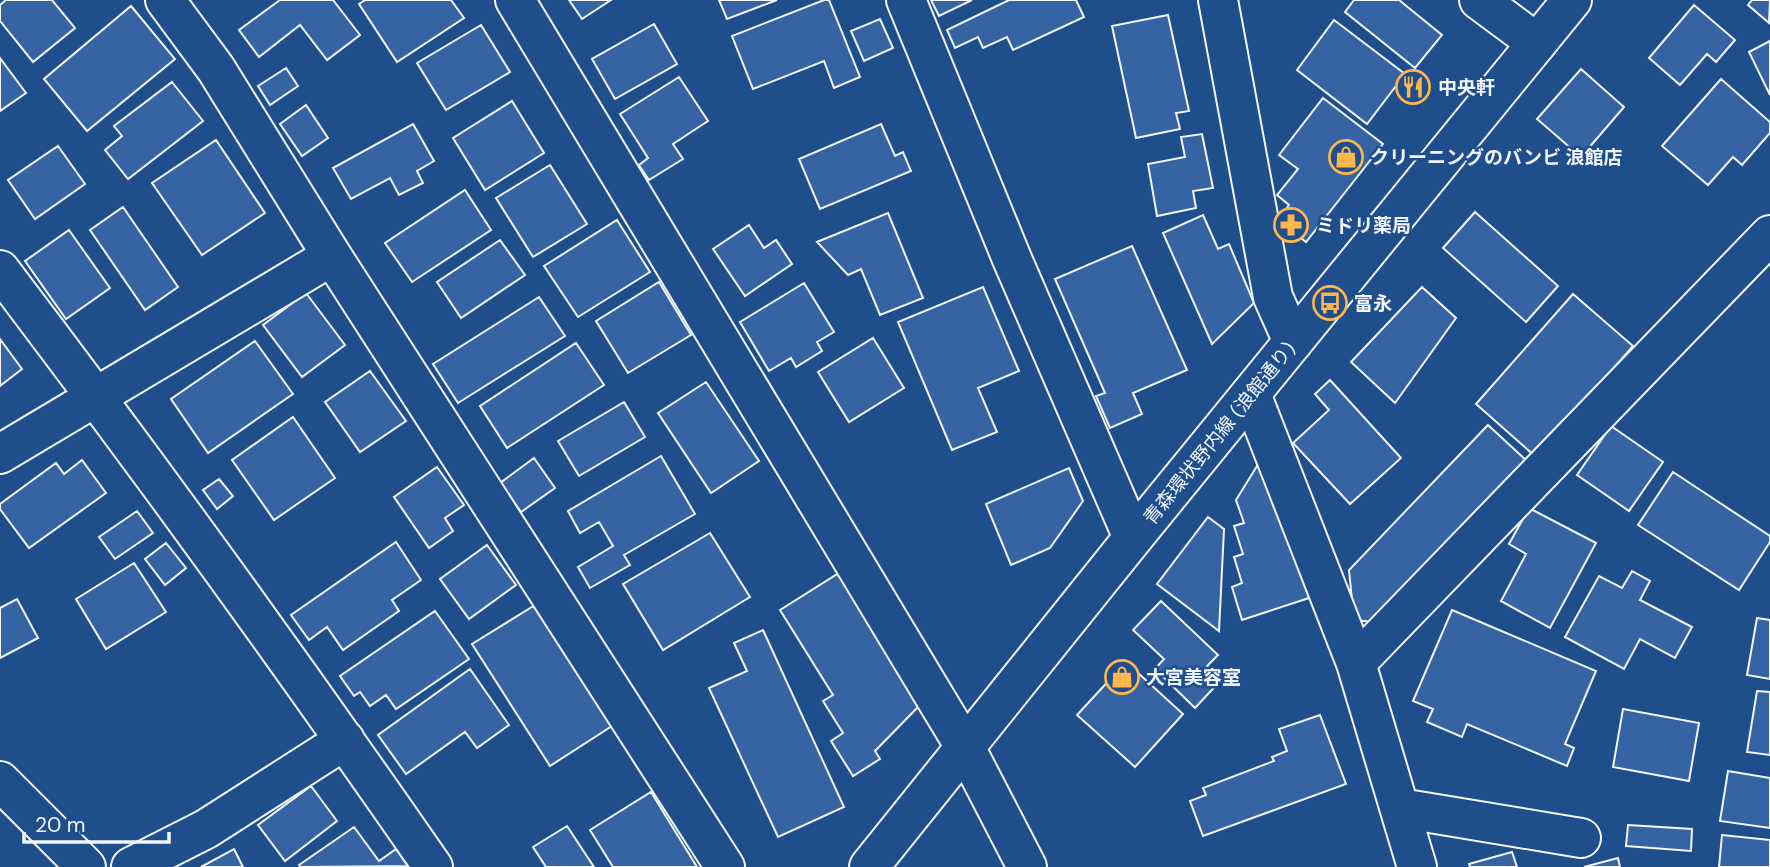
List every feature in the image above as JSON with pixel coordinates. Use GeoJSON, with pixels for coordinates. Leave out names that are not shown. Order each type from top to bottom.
{"type":"FeatureCollection","features":[{"type":"Feature","properties":{"kind":"street"},"geometry":{"type":"LineString","coordinates":[[165,0],[216,69],[332,256],[725,867]]}},
{"type":"Feature","properties":{"kind":"street"},"geometry":{"type":"LineString","coordinates":[[515,0],[965,747],[1027,867]]}},
{"type":"Feature","properties":{"kind":"street"},"geometry":{"type":"LineString","coordinates":[[906,0],[1012,259],[1133,538]]}},
{"type":"Feature","properties":{"kind":"street"},"geometry":{"type":"LineString","coordinates":[[1218,0],[1273,297],[1293,342]]}},
{"type":"Feature","properties":{"kind":"street"},"geometry":{"type":"LineString","coordinates":[[1479,0],[1537,43]]}},
{"type":"Feature","properties":{"kind":"street","name":"青森環状野内線 (浪館通り)"},"geometry":{"type":"LineString","coordinates":[[869,867],[1133,538],[1572,0]]}},
{"type":"Feature","properties":{"kind":"street"},"geometry":{"type":"LineString","coordinates":[[1356,663],[1770,235]]}},
{"type":"Feature","properties":{"kind":"street"},"geometry":{"type":"LineString","coordinates":[[0,454],[332,256]]}},
{"type":"Feature","properties":{"kind":"street"},"geometry":{"type":"LineString","coordinates":[[0,270],[96,397],[345,740],[433,867]]}},
{"type":"Feature","properties":{"kind":"street"},"geometry":{"type":"LineString","coordinates":[[1251,394],[1356,663],[1417,867]]}},
{"type":"Feature","properties":{"kind":"street"},"geometry":{"type":"LineString","coordinates":[[131,867],[206,829],[345,740]]}},
{"type":"Feature","properties":{"kind":"street"},"geometry":{"type":"LineString","coordinates":[[0,781],[86,867]]}},
{"type":"Feature","properties":{"kind":"street"},"geometry":{"type":"LineString","coordinates":[[1400,808],[1581,838]]}},
{"type":"Feature","properties":{"kind":"building"},"geometry":{"type":"Polygon","coordinates":[[[6,0],[52,0],[75,28],[33,62],[0,21],[0,5],[6,0]]]}},
{"type":"Feature","properties":{"kind":"building"},"geometry":{"type":"Polygon","coordinates":[[[280,0],[333,0],[360,35],[327,60],[300,25],[259,57],[239,30],[280,0]]]}},
{"type":"Feature","properties":{"kind":"building"},"geometry":{"type":"Polygon","coordinates":[[[365,0],[451,0],[464,18],[397,62],[359,4],[365,0]]]}},
{"type":"Feature","properties":{"kind":"building"},"geometry":{"type":"Polygon","coordinates":[[[569,0],[611,0],[582,19],[569,0]]]}},
{"type":"Feature","properties":{"kind":"building"},"geometry":{"type":"Polygon","coordinates":[[[719,0],[777,0],[727,19],[719,0]]]}},
{"type":"Feature","properties":{"kind":"building"},"geometry":{"type":"Polygon","coordinates":[[[829,0],[860,77],[834,88],[824,61],[753,89],[732,36],[829,0]]]}},
{"type":"Feature","properties":{"kind":"building"},"geometry":{"type":"Polygon","coordinates":[[[931,0],[972,0],[939,16],[931,0]]]}},
{"type":"Feature","properties":{"kind":"building"},"geometry":{"type":"Polygon","coordinates":[[[1009,0],[1076,0],[1084,17],[1013,50],[1007,37],[983,48],[978,37],[955,48],[947,30],[1009,0]]]}},
{"type":"Feature","properties":{"kind":"building"},"geometry":{"type":"Polygon","coordinates":[[[1354,0],[1399,0],[1442,35],[1415,68],[1345,12],[1354,0]]]}},
{"type":"Feature","properties":{"kind":"building"},"geometry":{"type":"Polygon","coordinates":[[[1752,0],[1770,0],[1769,23],[1748,5],[1752,0]]]}},
{"type":"Feature","properties":{"kind":"building"},"geometry":{"type":"Polygon","coordinates":[[[1694,5],[1735,40],[1716,62],[1707,54],[1680,85],[1649,58],[1694,5]]]}},
{"type":"Feature","properties":{"kind":"building"},"geometry":{"type":"Polygon","coordinates":[[[131,6],[175,59],[87,131],[44,79],[131,6]]]}},
{"type":"Feature","properties":{"kind":"building"},"geometry":{"type":"Polygon","coordinates":[[[1168,15],[1189,111],[1176,113],[1180,129],[1136,138],[1112,26],[1168,15]]]}},
{"type":"Feature","properties":{"kind":"building"},"geometry":{"type":"Polygon","coordinates":[[[880,19],[893,48],[864,61],[851,31],[880,19]]]}},
{"type":"Feature","properties":{"kind":"building"},"geometry":{"type":"Polygon","coordinates":[[[1334,20],[1405,74],[1367,124],[1297,70],[1334,20]]]}},
{"type":"Feature","properties":{"kind":"building"},"geometry":{"type":"Polygon","coordinates":[[[654,24],[677,64],[615,99],[592,59],[654,24]]]}},
{"type":"Feature","properties":{"kind":"building"},"geometry":{"type":"Polygon","coordinates":[[[481,25],[510,72],[446,110],[417,63],[481,25]]]}},
{"type":"Feature","properties":{"kind":"building"},"geometry":{"type":"Polygon","coordinates":[[[1770,41],[1770,95],[1749,52],[1770,41]]]}},
{"type":"Feature","properties":{"kind":"building"},"geometry":{"type":"Polygon","coordinates":[[[0,58],[26,93],[0,111],[0,58]]]}},
{"type":"Feature","properties":{"kind":"building"},"geometry":{"type":"Polygon","coordinates":[[[286,68],[298,86],[270,105],[258,86],[286,68]]]}},
{"type":"Feature","properties":{"kind":"building"},"geometry":{"type":"Polygon","coordinates":[[[1581,69],[1624,107],[1581,157],[1537,119],[1581,69]]]}},
{"type":"Feature","properties":{"kind":"building"},"geometry":{"type":"Polygon","coordinates":[[[679,77],[708,121],[673,144],[683,159],[649,180],[639,165],[648,158],[620,114],[679,77]]]}},
{"type":"Feature","properties":{"kind":"building"},"geometry":{"type":"Polygon","coordinates":[[[1721,79],[1770,122],[1770,133],[1742,165],[1733,157],[1708,185],[1662,146],[1721,79]]]}},
{"type":"Feature","properties":{"kind":"building"},"geometry":{"type":"Polygon","coordinates":[[[172,82],[203,121],[128,179],[105,150],[122,136],[114,126],[172,82]]]}},
{"type":"Feature","properties":{"kind":"building"},"geometry":{"type":"Polygon","coordinates":[[[1323,98],[1383,144],[1306,242],[1278,220],[1289,205],[1277,195],[1298,169],[1279,155],[1323,98]]]}},
{"type":"Feature","properties":{"kind":"building"},"geometry":{"type":"Polygon","coordinates":[[[512,101],[544,153],[485,190],[453,138],[512,101]]]}},
{"type":"Feature","properties":{"kind":"building"},"geometry":{"type":"Polygon","coordinates":[[[306,105],[328,138],[302,156],[280,124],[306,105]]]}},
{"type":"Feature","properties":{"kind":"building"},"geometry":{"type":"Polygon","coordinates":[[[413,124],[434,161],[417,171],[423,183],[399,195],[390,178],[351,199],[333,168],[413,124]]]}},
{"type":"Feature","properties":{"kind":"building"},"geometry":{"type":"Polygon","coordinates":[[[881,124],[895,156],[903,152],[911,171],[820,209],[799,159],[881,124]]]}},
{"type":"Feature","properties":{"kind":"building"},"geometry":{"type":"Polygon","coordinates":[[[1202,134],[1213,188],[1193,191],[1196,208],[1157,216],[1148,164],[1185,157],[1181,137],[1202,134]]]}},
{"type":"Feature","properties":{"kind":"building"},"geometry":{"type":"Polygon","coordinates":[[[216,140],[265,213],[202,255],[152,183],[216,140]]]}},
{"type":"Feature","properties":{"kind":"building"},"geometry":{"type":"Polygon","coordinates":[[[58,146],[85,184],[35,219],[8,180],[58,146]]]}},
{"type":"Feature","properties":{"kind":"building"},"geometry":{"type":"Polygon","coordinates":[[[550,165],[587,224],[533,257],[496,198],[550,165]]]}},
{"type":"Feature","properties":{"kind":"building"},"geometry":{"type":"Polygon","coordinates":[[[465,190],[491,230],[412,282],[385,243],[465,190]]]}},
{"type":"Feature","properties":{"kind":"building"},"geometry":{"type":"Polygon","coordinates":[[[123,207],[178,287],[145,310],[90,230],[123,207]]]}},
{"type":"Feature","properties":{"kind":"building"},"geometry":{"type":"Polygon","coordinates":[[[1475,212],[1558,286],[1526,322],[1443,248],[1475,212]]]}},
{"type":"Feature","properties":{"kind":"building"},"geometry":{"type":"Polygon","coordinates":[[[888,213],[923,298],[880,315],[861,269],[848,275],[817,242],[888,213]]]}},
{"type":"Feature","properties":{"kind":"building"},"geometry":{"type":"Polygon","coordinates":[[[1203,215],[1218,249],[1229,244],[1254,303],[1212,344],[1163,233],[1203,215]]]}},
{"type":"Feature","properties":{"kind":"building"},"geometry":{"type":"Polygon","coordinates":[[[617,220],[650,272],[578,317],[544,266],[617,220]]]}},
{"type":"Feature","properties":{"kind":"building"},"geometry":{"type":"Polygon","coordinates":[[[749,225],[764,248],[776,240],[792,264],[745,296],[713,249],[749,225]]]}},
{"type":"Feature","properties":{"kind":"building"},"geometry":{"type":"Polygon","coordinates":[[[69,230],[110,288],[66,319],[25,261],[69,230]]]}},
{"type":"Feature","properties":{"kind":"building"},"geometry":{"type":"Polygon","coordinates":[[[500,240],[525,275],[461,318],[437,282],[500,240]]]}},
{"type":"Feature","properties":{"kind":"building"},"geometry":{"type":"Polygon","coordinates":[[[1132,246],[1187,370],[1133,393],[1142,414],[1110,428],[1096,396],[1105,393],[1055,279],[1132,246]]]}},
{"type":"Feature","properties":{"kind":"building"},"geometry":{"type":"Polygon","coordinates":[[[659,282],[691,335],[628,373],[596,321],[659,282]]]}},
{"type":"Feature","properties":{"kind":"building"},"geometry":{"type":"Polygon","coordinates":[[[804,283],[834,332],[817,342],[822,351],[796,367],[791,358],[769,371],[740,322],[804,283]]]}},
{"type":"Feature","properties":{"kind":"building"},"geometry":{"type":"Polygon","coordinates":[[[983,287],[1019,371],[978,388],[997,432],[952,450],[898,322],[983,287]]]}},
{"type":"Feature","properties":{"kind":"building"},"geometry":{"type":"Polygon","coordinates":[[[1422,287],[1456,318],[1395,403],[1351,362],[1422,287]]]}},
{"type":"Feature","properties":{"kind":"building"},"geometry":{"type":"Polygon","coordinates":[[[306,293],[345,345],[302,377],[263,325],[306,293]]]}},
{"type":"Feature","properties":{"kind":"building"},"geometry":{"type":"Polygon","coordinates":[[[1573,294],[1633,346],[1536,457],[1476,404],[1573,294]]]}},
{"type":"Feature","properties":{"kind":"building"},"geometry":{"type":"Polygon","coordinates":[[[539,297],[565,336],[458,403],[433,364],[539,297]]]}},
{"type":"Feature","properties":{"kind":"building"},"geometry":{"type":"Polygon","coordinates":[[[873,338],[904,388],[849,422],[818,372],[873,338]]]}},
{"type":"Feature","properties":{"kind":"building"},"geometry":{"type":"Polygon","coordinates":[[[0,339],[22,369],[0,386],[0,339]]]}},
{"type":"Feature","properties":{"kind":"building"},"geometry":{"type":"Polygon","coordinates":[[[255,341],[293,394],[208,453],[171,399],[255,341]]]}},
{"type":"Feature","properties":{"kind":"building"},"geometry":{"type":"Polygon","coordinates":[[[576,343],[604,385],[507,448],[480,406],[576,343]]]}},
{"type":"Feature","properties":{"kind":"building"},"geometry":{"type":"Polygon","coordinates":[[[370,371],[406,421],[360,452],[325,402],[370,371]]]}},
{"type":"Feature","properties":{"kind":"building"},"geometry":{"type":"Polygon","coordinates":[[[1330,380],[1401,458],[1350,504],[1293,443],[1329,410],[1315,394],[1330,380]]]}},
{"type":"Feature","properties":{"kind":"building"},"geometry":{"type":"Polygon","coordinates":[[[706,382],[759,461],[711,493],[658,413],[706,382]]]}},
{"type":"Feature","properties":{"kind":"building"},"geometry":{"type":"Polygon","coordinates":[[[624,402],[645,437],[579,476],[558,441],[624,402]]]}},
{"type":"Feature","properties":{"kind":"building"},"geometry":{"type":"Polygon","coordinates":[[[293,417],[335,478],[274,520],[232,460],[293,417]]]}},
{"type":"Feature","properties":{"kind":"building"},"geometry":{"type":"Polygon","coordinates":[[[1488,425],[1527,461],[1373,622],[1354,620],[1349,570],[1488,425]]]}},
{"type":"Feature","properties":{"kind":"building"},"geometry":{"type":"Polygon","coordinates":[[[1611,426],[1663,462],[1629,511],[1577,475],[1611,426]]]}},
{"type":"Feature","properties":{"kind":"building"},"geometry":{"type":"Polygon","coordinates":[[[661,456],[695,514],[624,555],[630,565],[590,588],[578,567],[613,546],[599,522],[580,533],[568,511],[661,456]]]}},
{"type":"Feature","properties":{"kind":"building"},"geometry":{"type":"Polygon","coordinates":[[[534,458],[555,488],[521,512],[500,483],[534,458]]]}},
{"type":"Feature","properties":{"kind":"building"},"geometry":{"type":"Polygon","coordinates":[[[82,460],[106,493],[29,548],[0,509],[0,504],[56,463],[64,474],[82,460]]]}},
{"type":"Feature","properties":{"kind":"building"},"geometry":{"type":"Polygon","coordinates":[[[1264,463],[1309,598],[1242,620],[1232,587],[1242,583],[1234,557],[1243,554],[1234,526],[1244,523],[1236,500],[1257,466],[1264,463]]]}},
{"type":"Feature","properties":{"kind":"building"},"geometry":{"type":"Polygon","coordinates":[[[437,467],[464,505],[445,518],[453,531],[429,548],[394,497],[437,467]]]}},
{"type":"Feature","properties":{"kind":"building"},"geometry":{"type":"Polygon","coordinates":[[[1069,468],[1083,501],[1050,548],[1011,565],[986,504],[1069,468]]]}},
{"type":"Feature","properties":{"kind":"building"},"geometry":{"type":"Polygon","coordinates":[[[1673,472],[1770,536],[1770,542],[1739,590],[1638,525],[1673,472]]]}},
{"type":"Feature","properties":{"kind":"building"},"geometry":{"type":"Polygon","coordinates":[[[219,479],[233,496],[217,509],[203,490],[219,479]]]}},
{"type":"Feature","properties":{"kind":"building"},"geometry":{"type":"Polygon","coordinates":[[[1529,508],[1596,543],[1550,628],[1501,601],[1526,554],[1509,544],[1529,508]]]}},
{"type":"Feature","properties":{"kind":"building"},"geometry":{"type":"Polygon","coordinates":[[[137,511],[153,533],[115,559],[99,537],[137,511]]]}},
{"type":"Feature","properties":{"kind":"building"},"geometry":{"type":"Polygon","coordinates":[[[1208,517],[1224,529],[1219,631],[1157,584],[1208,517]]]}},
{"type":"Feature","properties":{"kind":"building"},"geometry":{"type":"Polygon","coordinates":[[[710,533],[750,597],[663,650],[623,584],[710,533]]]}},
{"type":"Feature","properties":{"kind":"building"},"geometry":{"type":"Polygon","coordinates":[[[396,542],[421,580],[392,600],[399,611],[343,650],[327,627],[309,640],[291,615],[396,542]]]}},
{"type":"Feature","properties":{"kind":"building"},"geometry":{"type":"Polygon","coordinates":[[[166,543],[186,568],[165,585],[145,559],[166,543]]]}},
{"type":"Feature","properties":{"kind":"building"},"geometry":{"type":"Polygon","coordinates":[[[487,545],[516,585],[469,619],[440,579],[487,545]]]}},
{"type":"Feature","properties":{"kind":"building"},"geometry":{"type":"Polygon","coordinates":[[[134,563],[166,612],[106,649],[76,599],[134,563]]]}},
{"type":"Feature","properties":{"kind":"building"},"geometry":{"type":"Polygon","coordinates":[[[1632,571],[1650,581],[1640,600],[1692,627],[1675,658],[1640,639],[1624,669],[1565,637],[1599,576],[1622,588],[1632,571]]]}},
{"type":"Feature","properties":{"kind":"building"},"geometry":{"type":"Polygon","coordinates":[[[839,573],[921,704],[875,751],[880,759],[853,776],[831,741],[843,733],[823,701],[833,695],[780,610],[839,573]]]}},
{"type":"Feature","properties":{"kind":"building"},"geometry":{"type":"Polygon","coordinates":[[[17,599],[38,638],[0,658],[0,608],[17,599]]]}},
{"type":"Feature","properties":{"kind":"building"},"geometry":{"type":"Polygon","coordinates":[[[1161,601],[1218,655],[1207,666],[1221,680],[1195,708],[1155,669],[1164,659],[1133,630],[1161,601]]]}},
{"type":"Feature","properties":{"kind":"building"},"geometry":{"type":"Polygon","coordinates":[[[535,605],[612,726],[550,766],[472,644],[535,605]]]}},
{"type":"Feature","properties":{"kind":"building"},"geometry":{"type":"Polygon","coordinates":[[[1452,610],[1596,671],[1565,744],[1574,748],[1567,766],[1467,724],[1462,737],[1427,722],[1433,709],[1413,701],[1452,610]]]}},
{"type":"Feature","properties":{"kind":"building"},"geometry":{"type":"Polygon","coordinates":[[[435,611],[469,659],[396,709],[386,695],[370,706],[360,692],[354,696],[340,676],[435,611]]]}},
{"type":"Feature","properties":{"kind":"building"},"geometry":{"type":"Polygon","coordinates":[[[1757,618],[1770,620],[1770,679],[1747,675],[1757,618]]]}},
{"type":"Feature","properties":{"kind":"building"},"geometry":{"type":"Polygon","coordinates":[[[763,630],[844,807],[778,837],[709,688],[747,671],[734,643],[763,630]]]}},
{"type":"Feature","properties":{"kind":"building"},"geometry":{"type":"Polygon","coordinates":[[[1126,662],[1183,714],[1135,767],[1077,715],[1126,662]]]}},
{"type":"Feature","properties":{"kind":"building"},"geometry":{"type":"Polygon","coordinates":[[[470,669],[509,725],[477,748],[465,732],[406,774],[378,735],[470,669]]]}},
{"type":"Feature","properties":{"kind":"building"},"geometry":{"type":"Polygon","coordinates":[[[1757,691],[1770,692],[1770,755],[1747,752],[1757,691]]]}},
{"type":"Feature","properties":{"kind":"building"},"geometry":{"type":"Polygon","coordinates":[[[1623,709],[1699,723],[1689,781],[1613,767],[1623,709]]]}},
{"type":"Feature","properties":{"kind":"building"},"geometry":{"type":"Polygon","coordinates":[[[1320,715],[1346,784],[1203,836],[1190,801],[1206,795],[1203,788],[1274,761],[1272,757],[1287,751],[1279,729],[1320,715]]]}},
{"type":"Feature","properties":{"kind":"building"},"geometry":{"type":"Polygon","coordinates":[[[1728,771],[1770,778],[1770,828],[1720,821],[1728,771]]]}},
{"type":"Feature","properties":{"kind":"building"},"geometry":{"type":"Polygon","coordinates":[[[311,786],[337,821],[285,861],[258,825],[311,786]]]}},
{"type":"Feature","properties":{"kind":"building"},"geometry":{"type":"Polygon","coordinates":[[[651,792],[697,867],[613,867],[590,830],[651,792]]]}},
{"type":"Feature","properties":{"kind":"building"},"geometry":{"type":"Polygon","coordinates":[[[1628,825],[1692,829],[1691,851],[1626,846],[1628,825]]]}},
{"type":"Feature","properties":{"kind":"building"},"geometry":{"type":"Polygon","coordinates":[[[567,826],[594,867],[546,867],[533,847],[567,826]]]}},
{"type":"Feature","properties":{"kind":"building"},"geometry":{"type":"Polygon","coordinates":[[[354,827],[379,861],[396,849],[408,866],[300,867],[299,865],[354,827]]]}},
{"type":"Feature","properties":{"kind":"building"},"geometry":{"type":"Polygon","coordinates":[[[1722,835],[1770,840],[1770,867],[1719,867],[1722,835]]]}},
{"type":"Feature","properties":{"kind":"building"},"geometry":{"type":"Polygon","coordinates":[[[234,849],[243,867],[201,867],[234,849]]]}},
{"type":"Feature","properties":{"kind":"building"},"geometry":{"type":"Polygon","coordinates":[[[1512,852],[1517,867],[1470,867],[1469,864],[1512,852]]]}},
{"type":"Feature","properties":{"kind":"building"},"geometry":{"type":"Polygon","coordinates":[[[1618,858],[1620,867],[1584,867],[1618,858]]]}},
{"type":"Feature","properties":{"kind":"place","name":"中央軒"},"geometry":{"type":"Point","coordinates":[1413,87]}},
{"type":"Feature","properties":{"kind":"place","name":"クリーニングのバンビ 浪館店"},"geometry":{"type":"Point","coordinates":[1346,157]}},
{"type":"Feature","properties":{"kind":"place","name":"ミドリ薬局"},"geometry":{"type":"Point","coordinates":[1291,225]}},
{"type":"Feature","properties":{"kind":"place","name":"富永"},"geometry":{"type":"Point","coordinates":[1330,303]}},
{"type":"Feature","properties":{"kind":"place","name":"大宮美容室"},"geometry":{"type":"Point","coordinates":[1122,677]}}]}
